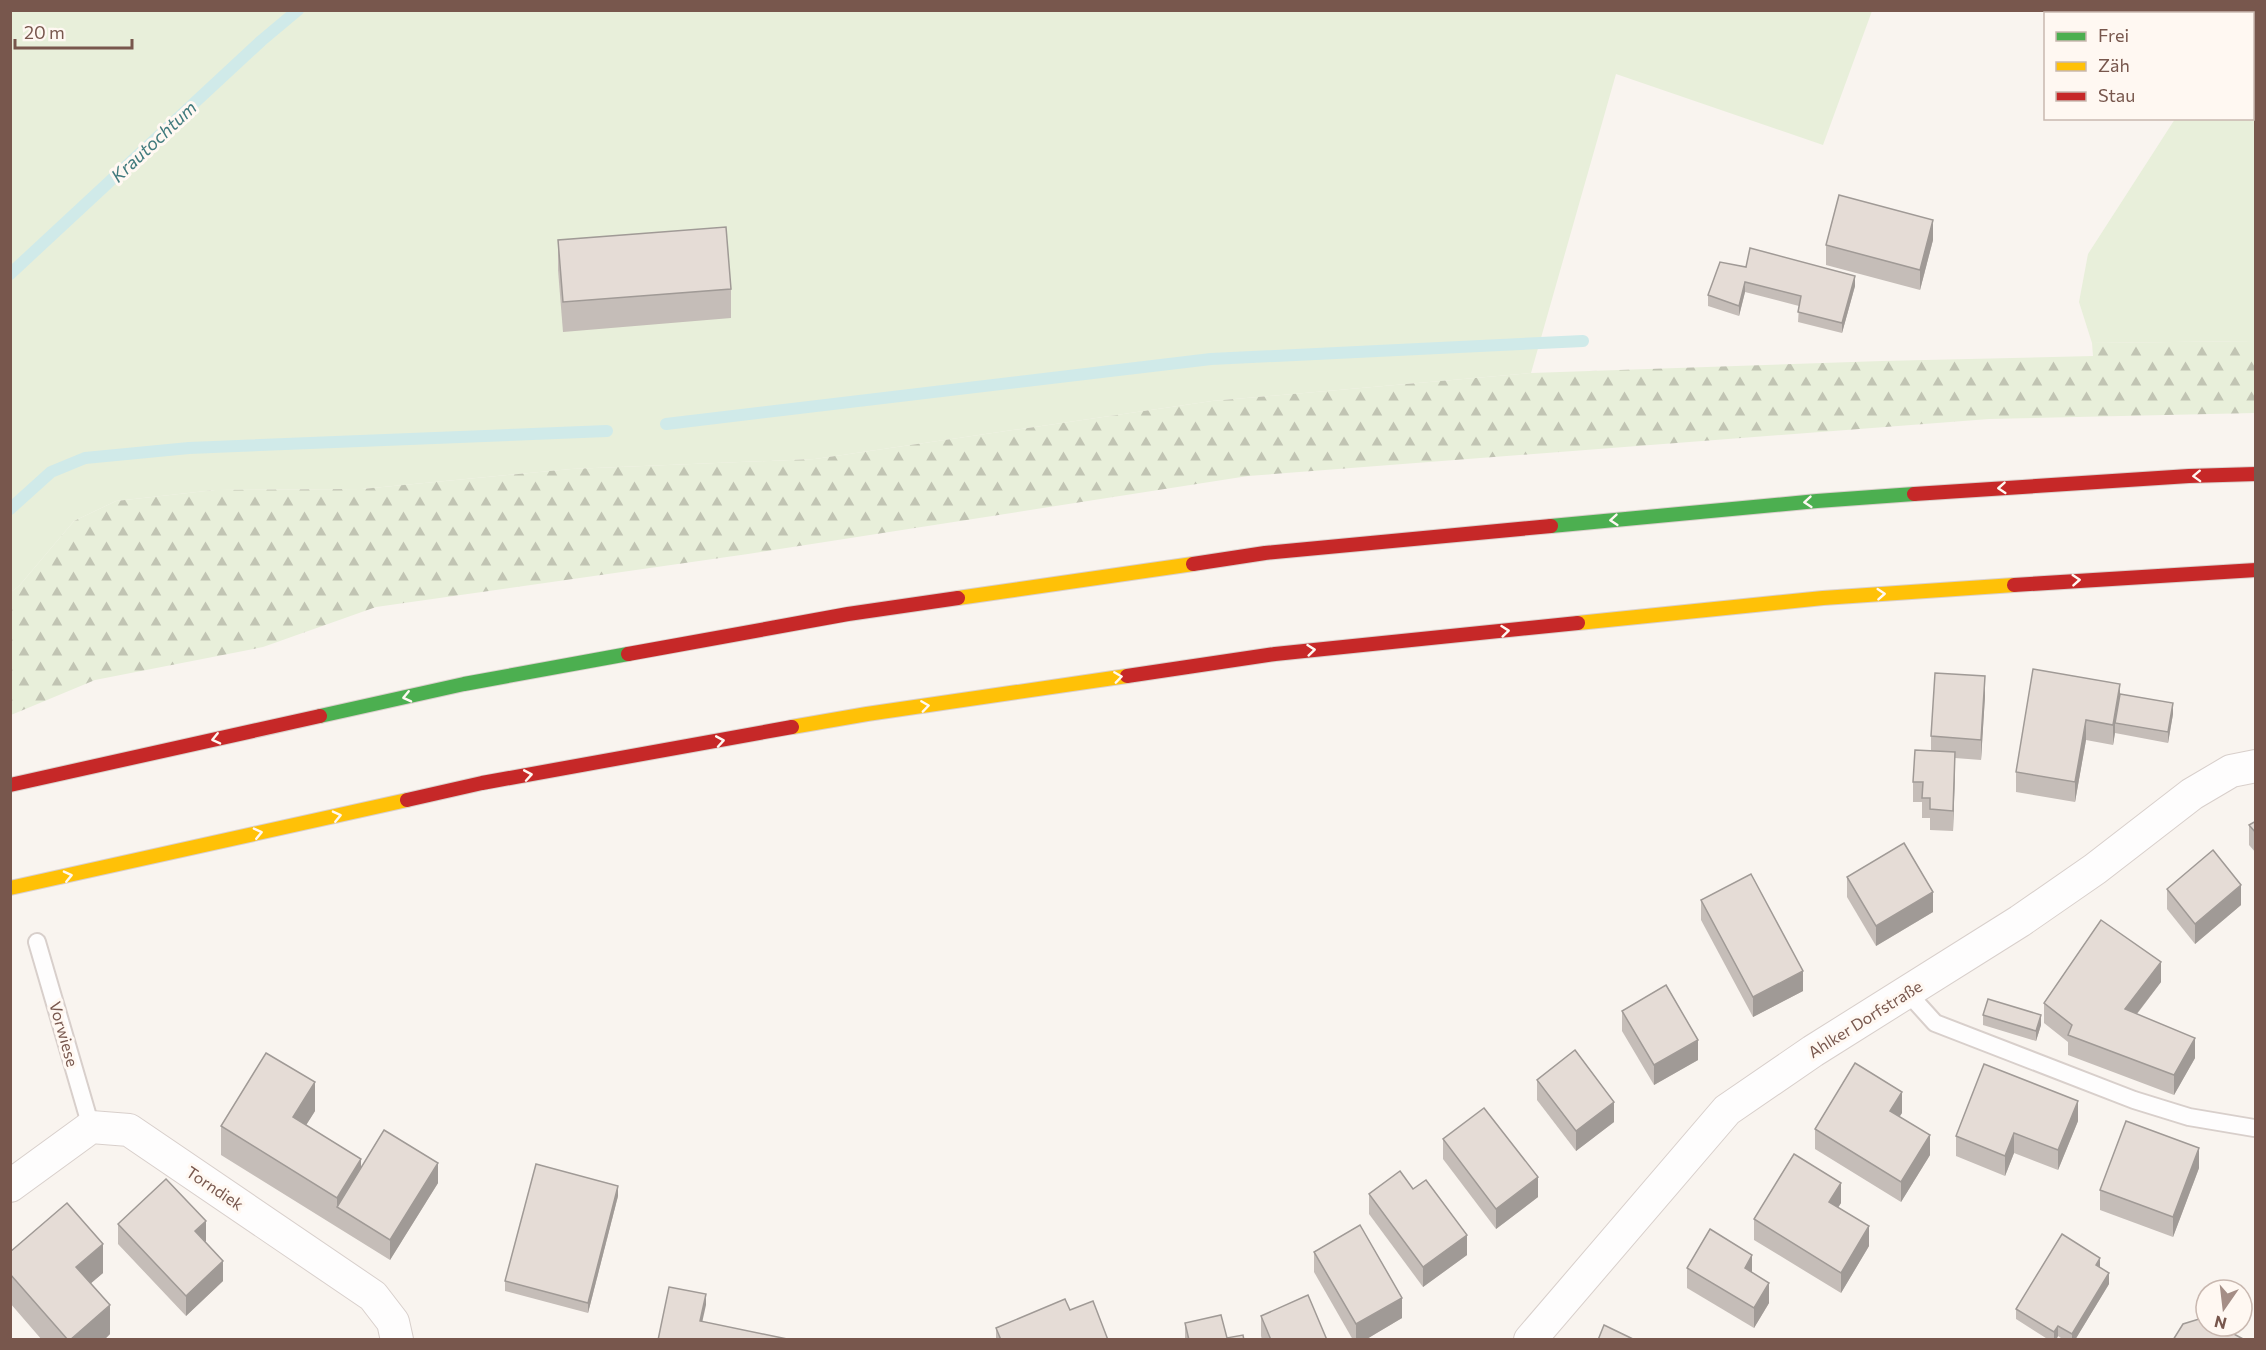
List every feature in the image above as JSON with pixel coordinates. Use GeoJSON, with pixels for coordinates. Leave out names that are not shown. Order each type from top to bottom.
{"type":"FeatureCollection","features":[{"type":"Feature","properties":{"kind":"highway"},"geometry":{"type":"LineString","coordinates":[[10,785],[499,677],[848,614],[1266,553],[1817,501],[2189,476],[2256,474]]}},
{"type":"Feature","properties":{"kind":"highway"},"geometry":{"type":"LineString","coordinates":[[10,888],[482,783],[867,714],[1275,654],[1823,598],[2256,570]]}},
{"type":"Feature","properties":{"kind":"street","name":"Ahlker Dorfstraße"},"geometry":{"type":"LineString","coordinates":[[1530,1340],[1727,1110],[1813,1051],[2030,914],[2095,869],[2192,794],[2231,771],[2256,766]]}},
{"type":"Feature","properties":{"kind":"street"},"geometry":{"type":"LineString","coordinates":[[10,1186],[91,1127]]}},
{"type":"Feature","properties":{"kind":"street","name":"Torndiek"},"geometry":{"type":"LineString","coordinates":[[91,1127],[129,1130],[373,1296],[393,1323],[397,1340]]}},
{"type":"Feature","properties":{"kind":"lane","name":"Vorwiese"},"geometry":{"type":"LineString","coordinates":[[37,942],[91,1127]]}},
{"type":"Feature","properties":{"kind":"lane"},"geometry":{"type":"LineString","coordinates":[[1907,992],[1935,1023],[2134,1100],[2189,1117],[2254,1128]]}},
{"type":"Feature","properties":{"kind":"green space"},"geometry":{"type":"Polygon","coordinates":[[[11,11],[1872,11],[1823,145],[1616,74],[1531,373],[1212,401],[815,459],[571,469],[362,489],[215,490],[116,501],[74,521],[19,586],[11,592],[11,11]]]}},
{"type":"Feature","properties":{"kind":"green space"},"geometry":{"type":"Polygon","coordinates":[[[2255,11],[2255,341],[2092,343],[2079,302],[2088,254],[2174,120],[2254,120],[2254,12],[2244,12],[2255,11]]]}},
{"type":"Feature","properties":{"kind":"green space"},"geometry":{"type":"Polygon","coordinates":[[[2255,341],[2255,413],[1989,419],[1248,476],[748,554],[376,607],[263,647],[95,680],[11,715],[11,592],[19,586],[74,521],[116,501],[215,490],[362,489],[571,469],[815,459],[1212,401],[1531,373],[2093,356],[2092,343],[2255,341]]]}},
{"type":"Feature","properties":{"kind":"building"},"geometry":{"type":"Polygon","coordinates":[[[2254,23],[2256,24],[2256,43],[2254,42],[2254,23]]]}},
{"type":"Feature","properties":{"kind":"building"},"geometry":{"type":"Polygon","coordinates":[[[1839,195],[1933,220],[1920,270],[1826,245],[1839,195]]]}},
{"type":"Feature","properties":{"kind":"building"},"geometry":{"type":"Polygon","coordinates":[[[726,227],[731,289],[563,302],[558,240],[726,227]]]}},
{"type":"Feature","properties":{"kind":"building"},"geometry":{"type":"Polygon","coordinates":[[[1750,248],[1855,276],[1842,323],[1798,312],[1801,296],[1745,282],[1739,306],[1708,295],[1720,262],[1746,267],[1750,248]]]}},
{"type":"Feature","properties":{"kind":"building"},"geometry":{"type":"Polygon","coordinates":[[[2033,669],[2120,684],[2113,725],[2086,720],[2075,782],[2016,772],[2033,669]]]}},
{"type":"Feature","properties":{"kind":"building"},"geometry":{"type":"Polygon","coordinates":[[[1935,673],[1985,676],[1981,740],[1931,736],[1935,673]]]}},
{"type":"Feature","properties":{"kind":"building"},"geometry":{"type":"Polygon","coordinates":[[[2120,694],[2173,703],[2168,732],[2115,723],[2120,694]]]}},
{"type":"Feature","properties":{"kind":"building"},"geometry":{"type":"Polygon","coordinates":[[[1915,750],[1955,752],[1953,811],[1930,809],[1930,798],[1922,798],[1923,782],[1913,782],[1915,750]]]}},
{"type":"Feature","properties":{"kind":"building"},"geometry":{"type":"Polygon","coordinates":[[[2256,821],[2256,833],[2249,825],[2256,821]]]}},
{"type":"Feature","properties":{"kind":"building"},"geometry":{"type":"Polygon","coordinates":[[[1904,843],[1933,892],[1876,926],[1847,877],[1904,843]]]}},
{"type":"Feature","properties":{"kind":"building"},"geometry":{"type":"Polygon","coordinates":[[[2213,850],[2241,885],[2195,924],[2167,889],[2213,850]]]}},
{"type":"Feature","properties":{"kind":"building"},"geometry":{"type":"Polygon","coordinates":[[[1751,874],[1803,971],[1753,997],[1701,900],[1751,874]]]}},
{"type":"Feature","properties":{"kind":"building"},"geometry":{"type":"Polygon","coordinates":[[[2101,920],[2161,962],[2125,1009],[2195,1038],[2174,1075],[2068,1035],[2072,1025],[2044,1003],[2101,920]]]}},
{"type":"Feature","properties":{"kind":"building"},"geometry":{"type":"Polygon","coordinates":[[[1666,985],[1698,1040],[1654,1065],[1622,1011],[1666,985]]]}},
{"type":"Feature","properties":{"kind":"building"},"geometry":{"type":"Polygon","coordinates":[[[1988,999],[2041,1015],[2036,1031],[1983,1015],[1988,999]]]}},
{"type":"Feature","properties":{"kind":"building"},"geometry":{"type":"Polygon","coordinates":[[[1575,1050],[1614,1102],[1576,1131],[1537,1080],[1575,1050]]]}},
{"type":"Feature","properties":{"kind":"building"},"geometry":{"type":"Polygon","coordinates":[[[266,1053],[315,1082],[293,1117],[361,1159],[337,1198],[221,1126],[266,1053]]]}},
{"type":"Feature","properties":{"kind":"building"},"geometry":{"type":"Polygon","coordinates":[[[1855,1063],[1902,1092],[1890,1111],[1930,1135],[1901,1182],[1815,1129],[1855,1063]]]}},
{"type":"Feature","properties":{"kind":"building"},"geometry":{"type":"Polygon","coordinates":[[[1984,1064],[2078,1101],[2058,1150],[2014,1133],[2005,1156],[1956,1136],[1984,1064]]]}},
{"type":"Feature","properties":{"kind":"building"},"geometry":{"type":"Polygon","coordinates":[[[1484,1108],[1538,1177],[1496,1209],[1443,1139],[1484,1108]]]}},
{"type":"Feature","properties":{"kind":"building"},"geometry":{"type":"Polygon","coordinates":[[[2126,1121],[2199,1148],[2173,1217],[2100,1190],[2126,1121]]]}},
{"type":"Feature","properties":{"kind":"building"},"geometry":{"type":"Polygon","coordinates":[[[384,1130],[438,1163],[390,1240],[337,1207],[384,1130]]]}},
{"type":"Feature","properties":{"kind":"building"},"geometry":{"type":"Polygon","coordinates":[[[1794,1154],[1841,1183],[1829,1202],[1869,1226],[1841,1273],[1754,1219],[1794,1154]]]}},
{"type":"Feature","properties":{"kind":"building"},"geometry":{"type":"Polygon","coordinates":[[[536,1164],[618,1186],[588,1303],[505,1281],[536,1164]]]}},
{"type":"Feature","properties":{"kind":"building"},"geometry":{"type":"Polygon","coordinates":[[[1400,1171],[1413,1189],[1426,1180],[1467,1235],[1423,1267],[1369,1194],[1400,1171]]]}},
{"type":"Feature","properties":{"kind":"building"},"geometry":{"type":"Polygon","coordinates":[[[166,1179],[206,1221],[195,1231],[223,1261],[186,1296],[118,1224],[166,1179]]]}},
{"type":"Feature","properties":{"kind":"building"},"geometry":{"type":"Polygon","coordinates":[[[67,1203],[103,1244],[76,1267],[110,1305],[70,1340],[10,1274],[10,1252],[67,1203]]]}},
{"type":"Feature","properties":{"kind":"building"},"geometry":{"type":"Polygon","coordinates":[[[1360,1225],[1402,1298],[1356,1324],[1314,1252],[1360,1225]]]}},
{"type":"Feature","properties":{"kind":"building"},"geometry":{"type":"Polygon","coordinates":[[[1710,1229],[1752,1255],[1745,1268],[1769,1283],[1754,1308],[1687,1268],[1710,1229]]]}},
{"type":"Feature","properties":{"kind":"building"},"geometry":{"type":"Polygon","coordinates":[[[2062,1234],[2100,1258],[2096,1265],[2109,1273],[2072,1334],[2058,1326],[2054,1332],[2016,1309],[2062,1234]]]}},
{"type":"Feature","properties":{"kind":"building"},"geometry":{"type":"Polygon","coordinates":[[[669,1287],[706,1294],[700,1321],[792,1340],[658,1340],[669,1287]]]}},
{"type":"Feature","properties":{"kind":"building"},"geometry":{"type":"Polygon","coordinates":[[[1308,1295],[1327,1340],[1271,1340],[1261,1316],[1308,1295]]]}},
{"type":"Feature","properties":{"kind":"building"},"geometry":{"type":"Polygon","coordinates":[[[1065,1299],[1070,1310],[1093,1301],[1108,1340],[1001,1340],[996,1328],[1065,1299]]]}},
{"type":"Feature","properties":{"kind":"building"},"geometry":{"type":"Polygon","coordinates":[[[1221,1315],[1227,1338],[1243,1335],[1244,1340],[1189,1340],[1185,1323],[1221,1315]]]}},
{"type":"Feature","properties":{"kind":"building"},"geometry":{"type":"Polygon","coordinates":[[[2194,1321],[2194,1338],[2241,1338],[2245,1340],[2173,1340],[2183,1324],[2194,1321]]]}},
{"type":"Feature","properties":{"kind":"building"},"geometry":{"type":"Polygon","coordinates":[[[1604,1325],[1635,1340],[1598,1340],[1604,1325]]]}},
{"type":"Feature","properties":{"kind":"waterway","name":"Krautochtum"},"geometry":{"type":"LineString","coordinates":[[10,274],[261,41],[298,10]]}},
{"type":"Feature","properties":{"kind":"waterway"},"geometry":{"type":"LineString","coordinates":[[666,424],[1211,359],[1583,341]]}},
{"type":"Feature","properties":{"kind":"waterway"},"geometry":{"type":"LineString","coordinates":[[10,509],[51,472],[85,458],[189,448],[607,431]]}},
{"type":"Feature","properties":{"kind":"traffic: fast"},"geometry":{"type":"LineString","coordinates":[[1551,526],[1914,494]]}},
{"type":"Feature","properties":{"kind":"traffic: fast"},"geometry":{"type":"LineString","coordinates":[[320,716],[464,684],[628,654]]}},
{"type":"Feature","properties":{"kind":"traffic: slow"},"geometry":{"type":"LineString","coordinates":[[958,598],[1193,564]]}},
{"type":"Feature","properties":{"kind":"traffic: slow"},"geometry":{"type":"LineString","coordinates":[[1578,623],[1823,598],[2014,585]]}},
{"type":"Feature","properties":{"kind":"traffic: slow"},"geometry":{"type":"LineString","coordinates":[[792,727],[1127,676]]}},
{"type":"Feature","properties":{"kind":"traffic: slow"},"geometry":{"type":"LineString","coordinates":[[10,888],[407,800]]}},
{"type":"Feature","properties":{"kind":"traffic: jam"},"geometry":{"type":"LineString","coordinates":[[1914,494],[2189,476],[2256,474]]}},
{"type":"Feature","properties":{"kind":"traffic: jam"},"geometry":{"type":"LineString","coordinates":[[1193,564],[1265,553],[1551,526]]}},
{"type":"Feature","properties":{"kind":"traffic: jam"},"geometry":{"type":"LineString","coordinates":[[2014,585],[2256,570]]}},
{"type":"Feature","properties":{"kind":"traffic: jam"},"geometry":{"type":"LineString","coordinates":[[628,654],[848,614],[958,598]]}},
{"type":"Feature","properties":{"kind":"traffic: jam"},"geometry":{"type":"LineString","coordinates":[[1127,676],[1275,654],[1578,623]]}},
{"type":"Feature","properties":{"kind":"traffic: jam"},"geometry":{"type":"LineString","coordinates":[[10,785],[320,716]]}},
{"type":"Feature","properties":{"kind":"traffic: jam"},"geometry":{"type":"LineString","coordinates":[[407,800],[482,783],[792,727]]}}]}
